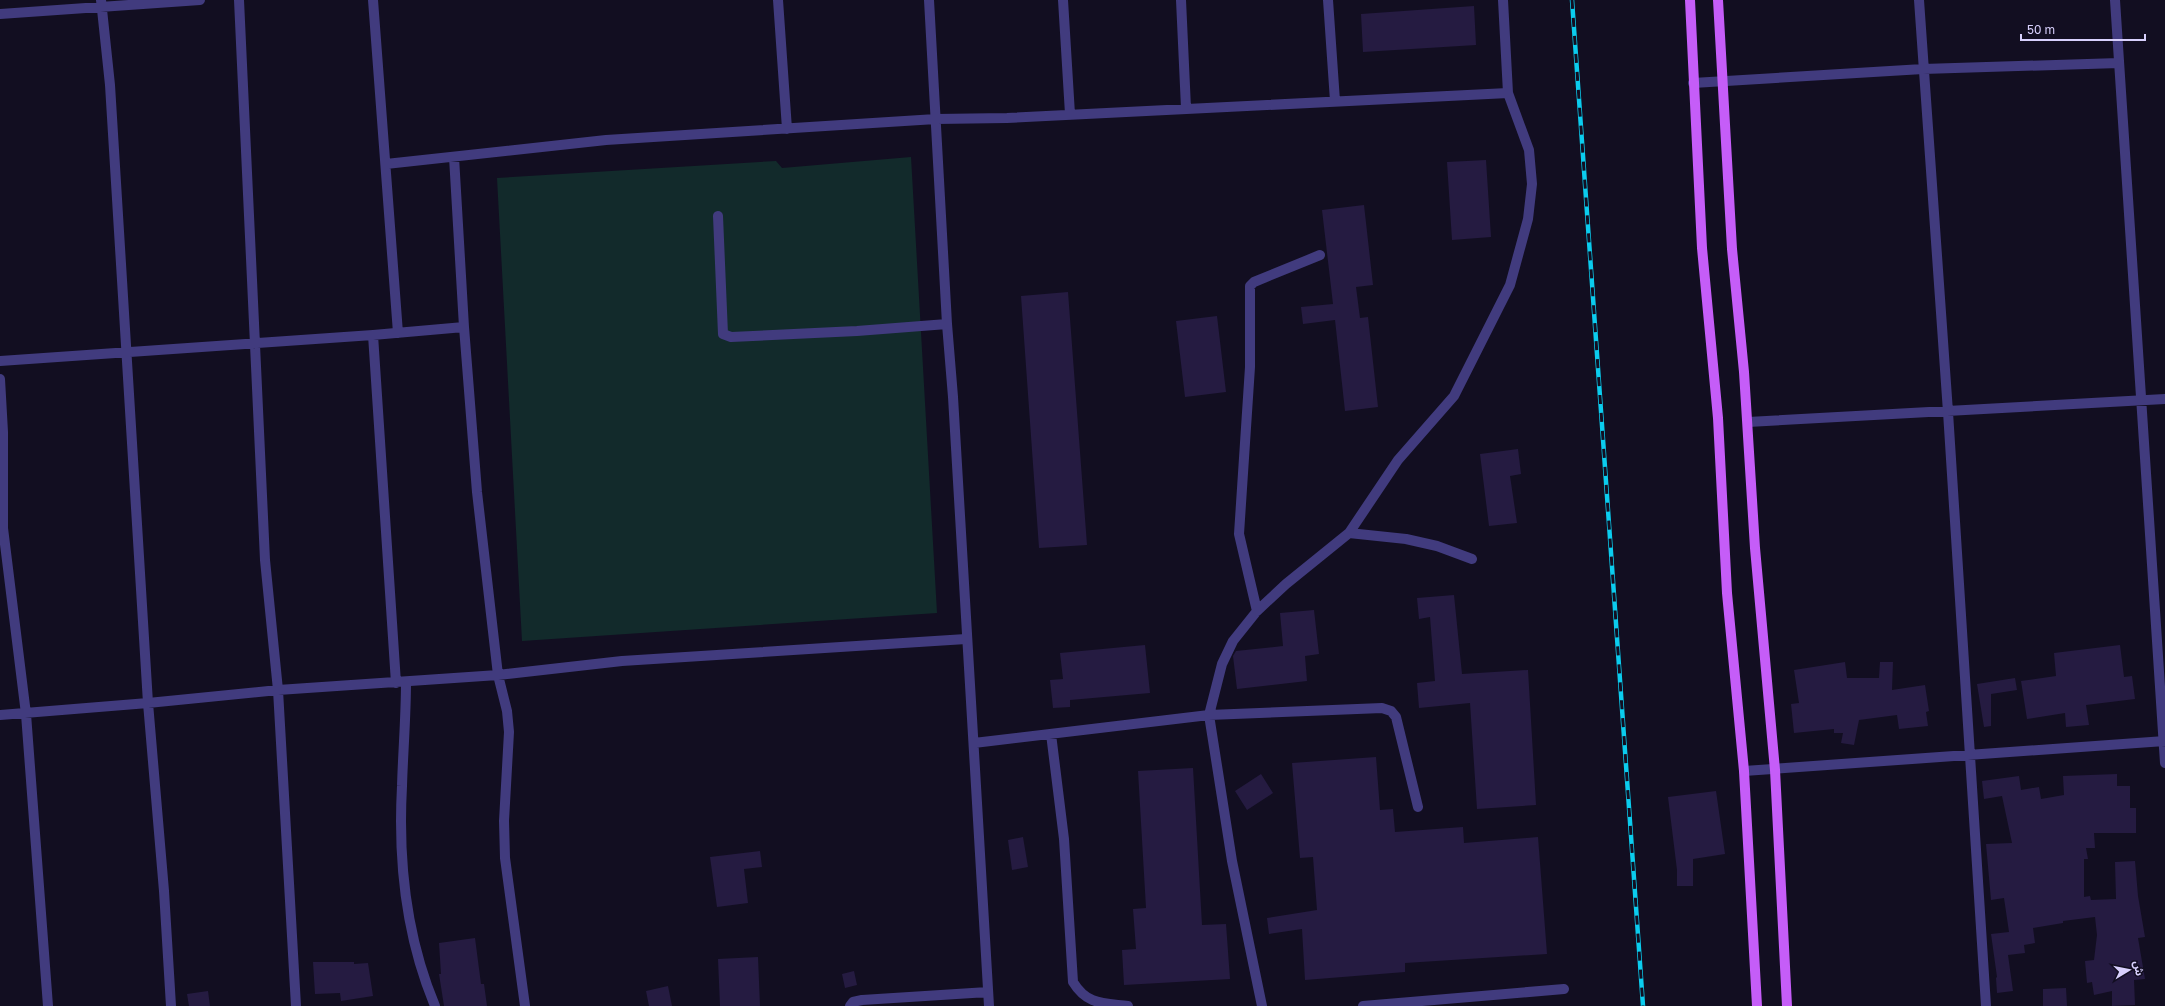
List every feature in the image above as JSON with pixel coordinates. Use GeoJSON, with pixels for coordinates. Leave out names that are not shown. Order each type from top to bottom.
{"type":"FeatureCollection","features":[{"type":"Feature","properties":{"kind":"main road"},"geometry":{"type":"LineString","coordinates":[[1690,0],[1702,248],[1718,418],[1727,593],[1744,771],[1757,1006]]}},
{"type":"Feature","properties":{"kind":"main road"},"geometry":{"type":"LineString","coordinates":[[1718,0],[1721,80],[1732,249],[1748,422],[1755,548],[1775,770],[1787,1006]]}},
{"type":"Feature","properties":{"kind":"street"},"geometry":{"type":"LineString","coordinates":[[0,14],[101,3],[200,0]]}},
{"type":"Feature","properties":{"kind":"street"},"geometry":{"type":"LineString","coordinates":[[239,0],[265,560],[278,690],[296,1006]]}},
{"type":"Feature","properties":{"kind":"street"},"geometry":{"type":"LineString","coordinates":[[373,0],[398,333]]}},
{"type":"Feature","properties":{"kind":"street"},"geometry":{"type":"LineString","coordinates":[[778,0],[787,129]]}},
{"type":"Feature","properties":{"kind":"street"},"geometry":{"type":"LineString","coordinates":[[929,0],[947,324],[953,397],[966,639],[974,743],[989,1006]]}},
{"type":"Feature","properties":{"kind":"street"},"geometry":{"type":"LineString","coordinates":[[1063,0],[1070,114]]}},
{"type":"Feature","properties":{"kind":"street"},"geometry":{"type":"LineString","coordinates":[[1181,0],[1186,108]]}},
{"type":"Feature","properties":{"kind":"street"},"geometry":{"type":"LineString","coordinates":[[1328,0],[1335,101]]}},
{"type":"Feature","properties":{"kind":"street"},"geometry":{"type":"LineString","coordinates":[[1262,1006],[1232,861],[1209,715],[1222,664],[1234,641],[1257,611],[1286,584],[1349,533],[1398,460],[1454,396],[1510,285],[1528,219],[1532,184],[1529,150],[1508,93],[1503,0]]}},
{"type":"Feature","properties":{"kind":"street"},"geometry":{"type":"LineString","coordinates":[[1919,0],[1948,412],[1986,1006]]}},
{"type":"Feature","properties":{"kind":"street"},"geometry":{"type":"LineString","coordinates":[[2115,0],[2140,400],[2165,763]]}},
{"type":"Feature","properties":{"kind":"street"},"geometry":{"type":"LineString","coordinates":[[101,3],[110,85],[148,703],[164,891],[171,1006]]}},
{"type":"Feature","properties":{"kind":"street"},"geometry":{"type":"LineString","coordinates":[[1693,83],[1721,80],[1923,69],[2119,63]]}},
{"type":"Feature","properties":{"kind":"street"},"geometry":{"type":"LineString","coordinates":[[386,164],[606,140],[936,119],[1508,93]]}},
{"type":"Feature","properties":{"kind":"street"},"geometry":{"type":"LineString","coordinates":[[454,157],[476,492],[498,675],[507,712],[509,732],[504,822],[505,858],[525,1006]]}},
{"type":"Feature","properties":{"kind":"street"},"geometry":{"type":"LineString","coordinates":[[718,216],[723,334],[731,336],[849,331],[947,324]]}},
{"type":"Feature","properties":{"kind":"street"},"geometry":{"type":"LineString","coordinates":[[1257,611],[1239,534],[1250,367],[1250,286],[1254,282],[1320,255]]}},
{"type":"Feature","properties":{"kind":"street"},"geometry":{"type":"LineString","coordinates":[[0,361],[373,336],[464,327]]}},
{"type":"Feature","properties":{"kind":"street"},"geometry":{"type":"LineString","coordinates":[[373,336],[401,683],[406,728],[402,787],[401,852],[405,892],[417,958],[435,1006]]}},
{"type":"Feature","properties":{"kind":"street"},"geometry":{"type":"LineString","coordinates":[[0,379],[4,432],[3,528],[26,714],[48,1006]]}},
{"type":"Feature","properties":{"kind":"street"},"geometry":{"type":"LineString","coordinates":[[1748,422],[1948,412],[2165,398]]}},
{"type":"Feature","properties":{"kind":"street"},"geometry":{"type":"LineString","coordinates":[[1349,533],[1414,541],[1437,546],[1472,559]]}},
{"type":"Feature","properties":{"kind":"street"},"geometry":{"type":"LineString","coordinates":[[0,715],[26,714],[278,690],[401,683],[498,675],[622,660],[966,639]]}},
{"type":"Feature","properties":{"kind":"street"},"geometry":{"type":"LineString","coordinates":[[974,743],[1209,715],[1382,708],[1391,711],[1396,718],[1418,808]]}},
{"type":"Feature","properties":{"kind":"street"},"geometry":{"type":"LineString","coordinates":[[1051,734],[1064,839],[1073,982],[1080,994],[1092,1001],[1128,1006]]}},
{"type":"Feature","properties":{"kind":"street"},"geometry":{"type":"LineString","coordinates":[[1744,771],[1775,770],[2164,741]]}},
{"type":"Feature","properties":{"kind":"street"},"geometry":{"type":"LineString","coordinates":[[1363,1006],[1564,989]]}},
{"type":"Feature","properties":{"kind":"street"},"geometry":{"type":"LineString","coordinates":[[850,1006],[853,1002],[862,1000],[988,992]]}},
{"type":"Feature","properties":{"kind":"green space"},"geometry":{"type":"Polygon","coordinates":[[[911,157],[937,613],[522,641],[497,178],[776,161],[782,168],[911,157]]]}},
{"type":"Feature","properties":{"kind":"building"},"geometry":{"type":"Polygon","coordinates":[[[1474,6],[1476,45],[1363,52],[1361,14],[1474,6]]]}},
{"type":"Feature","properties":{"kind":"building"},"geometry":{"type":"Polygon","coordinates":[[[1486,160],[1491,237],[1452,240],[1447,162],[1486,160]]]}},
{"type":"Feature","properties":{"kind":"building"},"geometry":{"type":"Polygon","coordinates":[[[1364,205],[1373,285],[1356,287],[1360,318],[1368,317],[1378,407],[1345,411],[1335,320],[1303,324],[1301,307],[1333,304],[1322,210],[1364,205]]]}},
{"type":"Feature","properties":{"kind":"building"},"geometry":{"type":"Polygon","coordinates":[[[1068,292],[1087,545],[1039,548],[1021,296],[1068,292]]]}},
{"type":"Feature","properties":{"kind":"building"},"geometry":{"type":"Polygon","coordinates":[[[1217,316],[1226,392],[1185,397],[1176,321],[1217,316]]]}},
{"type":"Feature","properties":{"kind":"building"},"geometry":{"type":"Polygon","coordinates":[[[1518,449],[1521,474],[1510,476],[1517,523],[1489,526],[1480,454],[1518,449]]]}},
{"type":"Feature","properties":{"kind":"building"},"geometry":{"type":"Polygon","coordinates":[[[1454,595],[1462,674],[1528,670],[1536,805],[1477,809],[1470,703],[1419,708],[1417,683],[1435,681],[1430,617],[1419,619],[1417,598],[1454,595]]]}},
{"type":"Feature","properties":{"kind":"building"},"geometry":{"type":"Polygon","coordinates":[[[1314,610],[1319,654],[1305,656],[1307,681],[1237,689],[1233,656],[1236,651],[1283,646],[1280,613],[1314,610]]]}},
{"type":"Feature","properties":{"kind":"building"},"geometry":{"type":"Polygon","coordinates":[[[1145,645],[1150,693],[1070,700],[1070,707],[1053,708],[1050,680],[1063,679],[1060,653],[1145,645]]]}},
{"type":"Feature","properties":{"kind":"building"},"geometry":{"type":"Polygon","coordinates":[[[2120,645],[2124,677],[2132,676],[2135,699],[2086,705],[2089,725],[2066,727],[2065,713],[2027,719],[2021,681],[2056,676],[2054,653],[2120,645]]]}},
{"type":"Feature","properties":{"kind":"building"},"geometry":{"type":"Polygon","coordinates":[[[1845,662],[1847,678],[1879,678],[1880,662],[1893,662],[1892,690],[1925,685],[1929,711],[1926,712],[1928,726],[1899,729],[1897,715],[1859,720],[1854,745],[1841,743],[1843,733],[1834,733],[1834,729],[1794,733],[1791,704],[1799,703],[1794,670],[1845,662]]]}},
{"type":"Feature","properties":{"kind":"building"},"geometry":{"type":"Polygon","coordinates":[[[2015,678],[2017,690],[1991,694],[1991,726],[1984,727],[1977,684],[2015,678]]]}},
{"type":"Feature","properties":{"kind":"building"},"geometry":{"type":"Polygon","coordinates":[[[1376,757],[1380,810],[1393,809],[1395,832],[1463,827],[1464,843],[1538,837],[1547,954],[1405,963],[1405,972],[1305,980],[1302,929],[1269,934],[1267,918],[1317,910],[1313,857],[1300,858],[1292,763],[1376,757]]]}},
{"type":"Feature","properties":{"kind":"building"},"geometry":{"type":"Polygon","coordinates":[[[1193,768],[1202,925],[1226,924],[1230,979],[1124,985],[1122,950],[1136,949],[1133,909],[1146,908],[1138,771],[1193,768]]]}},
{"type":"Feature","properties":{"kind":"building"},"geometry":{"type":"Polygon","coordinates":[[[1261,774],[1273,793],[1247,810],[1235,791],[1261,774]]]}},
{"type":"Feature","properties":{"kind":"building"},"geometry":{"type":"Polygon","coordinates":[[[2117,774],[2117,786],[2130,786],[2130,808],[2136,808],[2136,833],[2094,833],[2095,848],[2086,848],[2088,859],[2084,859],[2084,897],[2090,896],[2091,900],[2116,899],[2115,862],[2135,861],[2138,896],[2145,937],[2138,938],[2145,979],[2134,980],[2135,1005],[2112,1006],[2112,991],[2094,995],[2092,982],[2087,983],[2085,961],[2094,960],[2097,935],[2095,917],[2063,921],[2063,923],[2033,928],[2035,943],[2024,945],[2025,953],[2008,955],[2013,991],[1997,993],[1997,977],[1991,934],[2009,932],[2004,898],[1991,900],[1986,844],[2012,843],[2002,796],[1984,799],[1982,781],[2019,776],[2021,790],[2039,787],[2041,799],[2064,795],[2063,776],[2117,774]]]}},
{"type":"Feature","properties":{"kind":"building"},"geometry":{"type":"Polygon","coordinates":[[[1716,791],[1725,854],[1693,859],[1693,886],[1677,886],[1677,870],[1668,797],[1716,791]]]}},
{"type":"Feature","properties":{"kind":"building"},"geometry":{"type":"Polygon","coordinates":[[[1023,837],[1028,867],[1012,870],[1008,840],[1023,837]]]}},
{"type":"Feature","properties":{"kind":"building"},"geometry":{"type":"Polygon","coordinates":[[[760,851],[762,867],[744,869],[748,903],[717,907],[710,857],[760,851]]]}},
{"type":"Feature","properties":{"kind":"building"},"geometry":{"type":"Polygon","coordinates":[[[475,938],[481,984],[484,984],[487,1006],[444,1006],[439,974],[441,974],[439,943],[475,938]]]}},
{"type":"Feature","properties":{"kind":"building"},"geometry":{"type":"Polygon","coordinates":[[[758,957],[760,1006],[720,1006],[718,959],[758,957]]]}},
{"type":"Feature","properties":{"kind":"building"},"geometry":{"type":"Polygon","coordinates":[[[313,962],[354,962],[354,964],[368,963],[373,996],[341,1001],[340,993],[315,994],[313,962]]]}},
{"type":"Feature","properties":{"kind":"building"},"geometry":{"type":"Polygon","coordinates":[[[854,971],[857,985],[845,988],[842,974],[854,971]]]}},
{"type":"Feature","properties":{"kind":"building"},"geometry":{"type":"Polygon","coordinates":[[[668,986],[672,1006],[649,1006],[646,991],[668,986]]]}},
{"type":"Feature","properties":{"kind":"building"},"geometry":{"type":"Polygon","coordinates":[[[2066,988],[2067,1006],[2043,1006],[2043,989],[2066,988]]]}},
{"type":"Feature","properties":{"kind":"building"},"geometry":{"type":"Polygon","coordinates":[[[208,991],[210,1006],[189,1006],[187,994],[208,991]]]}},
{"type":"Feature","properties":{"kind":"railway"},"geometry":{"type":"LineString","coordinates":[[1572,0],[1643,1006]]}}]}
